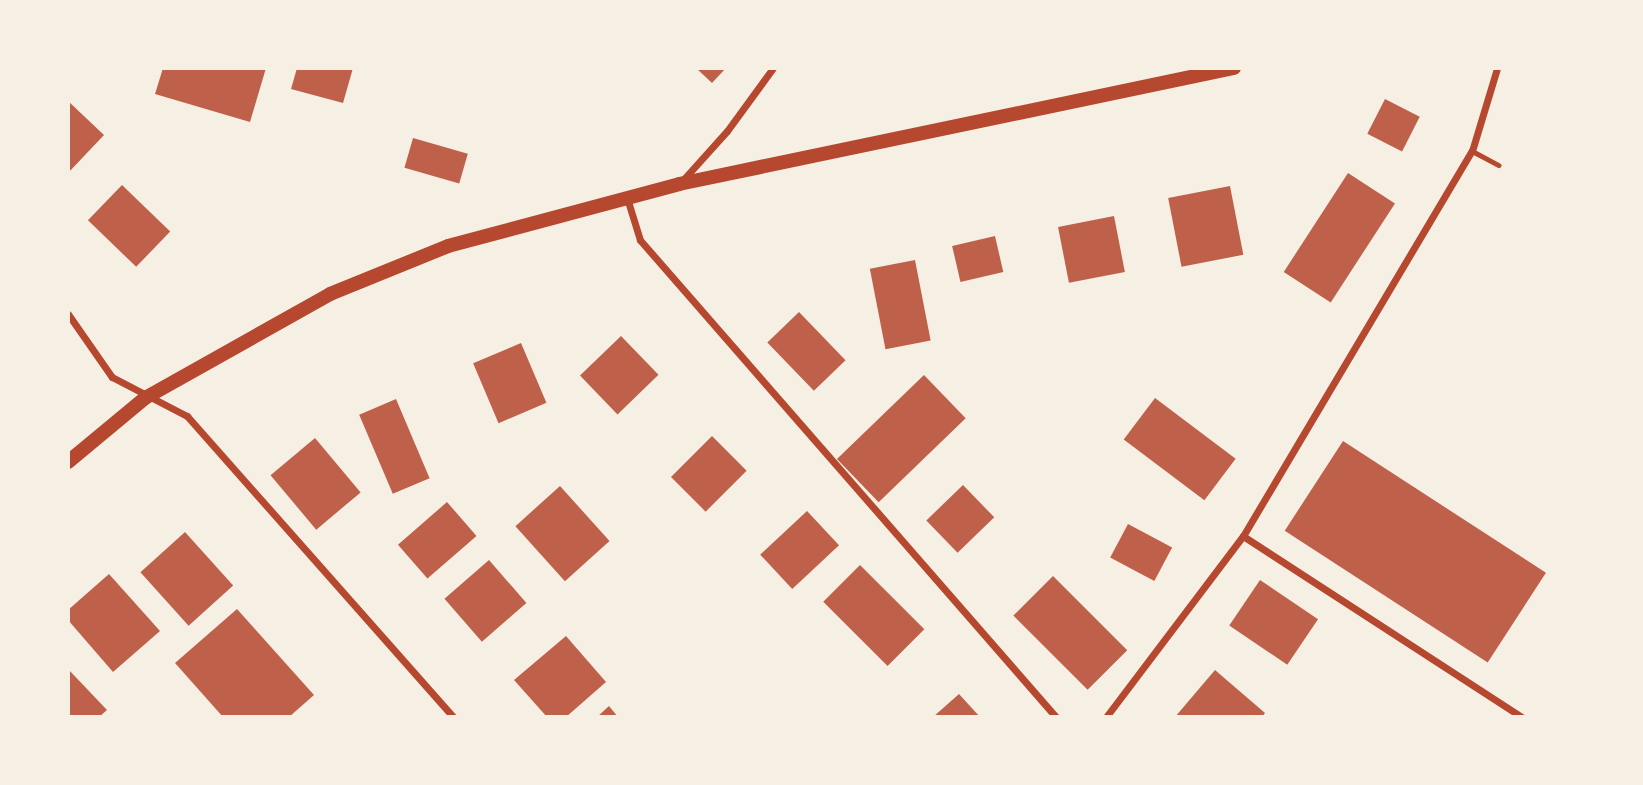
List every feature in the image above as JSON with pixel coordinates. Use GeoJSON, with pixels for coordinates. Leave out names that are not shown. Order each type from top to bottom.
{"type":"FeatureCollection","features":[{"type":"Feature","properties":{"kind":"main road"},"geometry":{"type":"LineString","coordinates":[[68,462],[145,398],[330,294],[448,246],[679,184],[1234,68]]}},
{"type":"Feature","properties":{"kind":"street"},"geometry":{"type":"LineString","coordinates":[[679,184],[727,131],[773,68]]}},
{"type":"Feature","properties":{"kind":"street"},"geometry":{"type":"LineString","coordinates":[[1106,717],[1243,536],[1472,151],[1497,68]]}},
{"type":"Feature","properties":{"kind":"street"},"geometry":{"type":"LineString","coordinates":[[627,198],[639,240],[1056,717]]}},
{"type":"Feature","properties":{"kind":"street"},"geometry":{"type":"LineString","coordinates":[[68,314],[112,377],[145,398],[187,416],[453,717]]}},
{"type":"Feature","properties":{"kind":"street"},"geometry":{"type":"LineString","coordinates":[[1243,536],[1522,717]]}},
{"type":"Feature","properties":{"kind":"lane"},"geometry":{"type":"LineString","coordinates":[[1472,151],[1498,165]]}},
{"type":"Feature","properties":{"kind":"building"},"geometry":{"type":"Polygon","coordinates":[[[163,68],[266,68],[250,122],[155,94],[163,68]]]}},
{"type":"Feature","properties":{"kind":"building"},"geometry":{"type":"Polygon","coordinates":[[[297,68],[353,68],[343,103],[291,89],[297,68]]]}},
{"type":"Feature","properties":{"kind":"building"},"geometry":{"type":"Polygon","coordinates":[[[696,68],[726,68],[712,83],[696,68]]]}},
{"type":"Feature","properties":{"kind":"building"},"geometry":{"type":"Polygon","coordinates":[[[1385,99],[1420,117],[1402,151],[1367,134],[1385,99]]]}},
{"type":"Feature","properties":{"kind":"building"},"geometry":{"type":"Polygon","coordinates":[[[68,101],[104,135],[68,173],[68,101]]]}},
{"type":"Feature","properties":{"kind":"building"},"geometry":{"type":"Polygon","coordinates":[[[413,138],[468,154],[459,184],[404,168],[413,138]]]}},
{"type":"Feature","properties":{"kind":"building"},"geometry":{"type":"Polygon","coordinates":[[[1348,173],[1395,203],[1331,302],[1284,272],[1348,173]]]}},
{"type":"Feature","properties":{"kind":"building"},"geometry":{"type":"Polygon","coordinates":[[[122,185],[170,232],[136,267],[88,220],[122,185]]]}},
{"type":"Feature","properties":{"kind":"building"},"geometry":{"type":"Polygon","coordinates":[[[1230,186],[1243,255],[1182,267],[1168,198],[1230,186]]]}},
{"type":"Feature","properties":{"kind":"building"},"geometry":{"type":"Polygon","coordinates":[[[1114,216],[1125,272],[1069,283],[1058,227],[1114,216]]]}},
{"type":"Feature","properties":{"kind":"building"},"geometry":{"type":"Polygon","coordinates":[[[995,236],[1003,272],[960,282],[952,246],[995,236]]]}},
{"type":"Feature","properties":{"kind":"building"},"geometry":{"type":"Polygon","coordinates":[[[915,260],[931,340],[885,349],[870,269],[915,260]]]}},
{"type":"Feature","properties":{"kind":"building"},"geometry":{"type":"Polygon","coordinates":[[[799,312],[846,360],[814,391],[767,343],[799,312]]]}},
{"type":"Feature","properties":{"kind":"building"},"geometry":{"type":"Polygon","coordinates":[[[621,336],[659,375],[618,414],[580,376],[621,336]]]}},
{"type":"Feature","properties":{"kind":"building"},"geometry":{"type":"Polygon","coordinates":[[[521,343],[546,403],[499,423],[473,363],[521,343]]]}},
{"type":"Feature","properties":{"kind":"building"},"geometry":{"type":"Polygon","coordinates":[[[924,375],[966,418],[879,502],[837,459],[924,375]]]}},
{"type":"Feature","properties":{"kind":"building"},"geometry":{"type":"Polygon","coordinates":[[[1155,398],[1236,459],[1204,500],[1124,440],[1155,398]]]}},
{"type":"Feature","properties":{"kind":"building"},"geometry":{"type":"Polygon","coordinates":[[[396,399],[430,478],[393,494],[359,415],[396,399]]]}},
{"type":"Feature","properties":{"kind":"building"},"geometry":{"type":"Polygon","coordinates":[[[712,436],[747,471],[706,512],[671,477],[712,436]]]}},
{"type":"Feature","properties":{"kind":"building"},"geometry":{"type":"Polygon","coordinates":[[[315,438],[361,492],[316,530],[271,475],[315,438]]]}},
{"type":"Feature","properties":{"kind":"building"},"geometry":{"type":"Polygon","coordinates":[[[1343,441],[1546,573],[1488,663],[1285,531],[1343,441]]]}},
{"type":"Feature","properties":{"kind":"building"},"geometry":{"type":"Polygon","coordinates":[[[963,485],[994,517],[958,553],[926,520],[963,485]]]}},
{"type":"Feature","properties":{"kind":"building"},"geometry":{"type":"Polygon","coordinates":[[[560,486],[610,541],[565,581],[515,526],[560,486]]]}},
{"type":"Feature","properties":{"kind":"building"},"geometry":{"type":"Polygon","coordinates":[[[447,502],[477,536],[427,579],[398,545],[447,502]]]}},
{"type":"Feature","properties":{"kind":"building"},"geometry":{"type":"Polygon","coordinates":[[[807,511],[839,545],[792,589],[760,555],[807,511]]]}},
{"type":"Feature","properties":{"kind":"building"},"geometry":{"type":"Polygon","coordinates":[[[1128,524],[1172,547],[1154,581],[1110,558],[1128,524]]]}},
{"type":"Feature","properties":{"kind":"building"},"geometry":{"type":"Polygon","coordinates":[[[185,532],[233,586],[189,626],[140,572],[185,532]]]}},
{"type":"Feature","properties":{"kind":"building"},"geometry":{"type":"Polygon","coordinates":[[[489,560],[526,603],[482,642],[444,599],[489,560]]]}},
{"type":"Feature","properties":{"kind":"building"},"geometry":{"type":"Polygon","coordinates":[[[860,565],[924,629],[888,666],[823,602],[860,565]]]}},
{"type":"Feature","properties":{"kind":"building"},"geometry":{"type":"Polygon","coordinates":[[[109,574],[160,631],[113,672],[68,620],[68,610],[109,574]]]}},
{"type":"Feature","properties":{"kind":"building"},"geometry":{"type":"Polygon","coordinates":[[[1053,576],[1127,650],[1088,690],[1013,616],[1053,576]]]}},
{"type":"Feature","properties":{"kind":"building"},"geometry":{"type":"Polygon","coordinates":[[[1260,580],[1318,619],[1287,665],[1229,626],[1260,580]]]}},
{"type":"Feature","properties":{"kind":"building"},"geometry":{"type":"Polygon","coordinates":[[[237,609],[314,695],[289,717],[223,717],[175,663],[237,609]]]}},
{"type":"Feature","properties":{"kind":"building"},"geometry":{"type":"Polygon","coordinates":[[[566,636],[606,682],[566,717],[547,717],[514,680],[566,636]]]}},
{"type":"Feature","properties":{"kind":"building"},"geometry":{"type":"Polygon","coordinates":[[[68,669],[107,710],[99,717],[68,717],[68,669]]]}},
{"type":"Feature","properties":{"kind":"building"},"geometry":{"type":"Polygon","coordinates":[[[1215,670],[1265,713],[1262,717],[1175,717],[1215,670]]]}},
{"type":"Feature","properties":{"kind":"building"},"geometry":{"type":"Polygon","coordinates":[[[959,694],[980,717],[933,717],[959,694]]]}},
{"type":"Feature","properties":{"kind":"building"},"geometry":{"type":"Polygon","coordinates":[[[609,706],[618,717],[597,717],[609,706]]]}}]}
